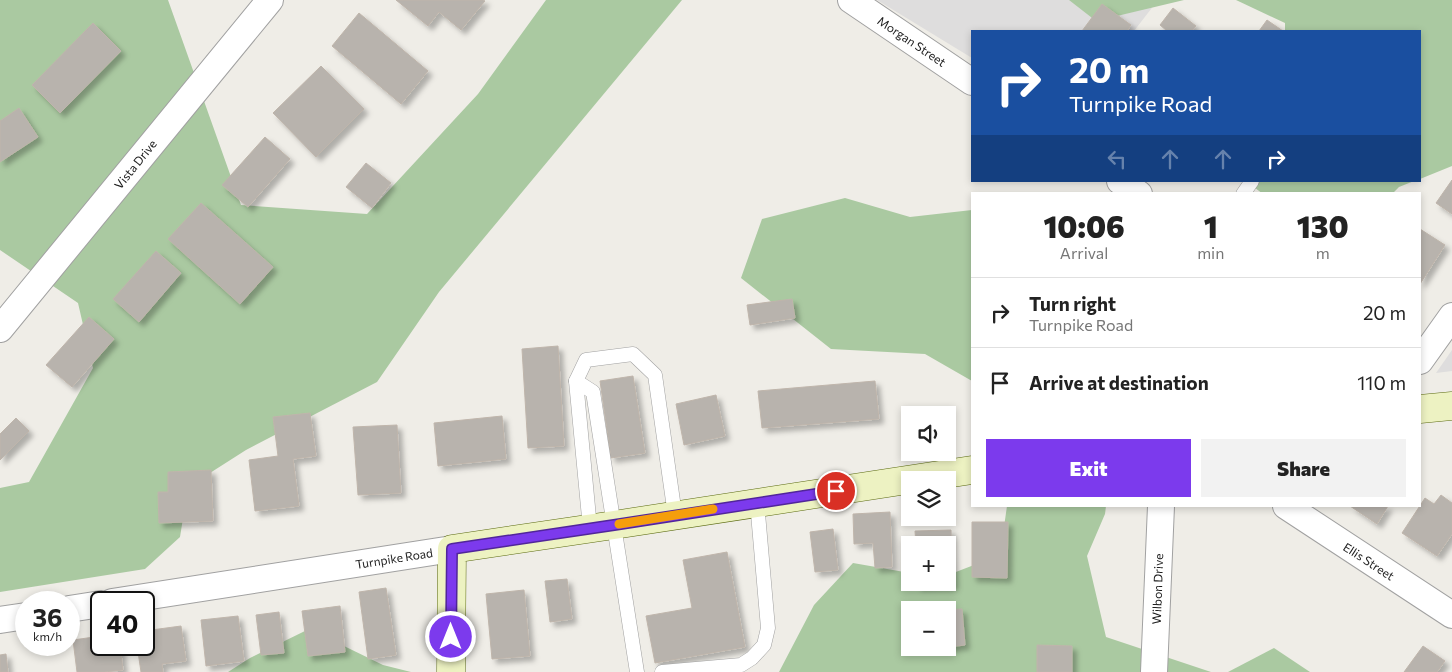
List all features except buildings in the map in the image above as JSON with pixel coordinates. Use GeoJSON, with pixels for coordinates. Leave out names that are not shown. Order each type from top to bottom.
{"type":"FeatureCollection","features":[{"type":"Feature","properties":{"kind":"street","name":"Vista Drive"},"geometry":{"type":"LineString","coordinates":[[0,328],[10,299],[270,0]]}},
{"type":"Feature","properties":{"kind":"street","name":"Morgan Street"},"geometry":{"type":"LineString","coordinates":[[851,0],[971,81]]}},
{"type":"Feature","properties":{"kind":"street"},"geometry":{"type":"LineString","coordinates":[[1121,182],[1136,192]]}},
{"type":"Feature","properties":{"kind":"street"},"geometry":{"type":"LineString","coordinates":[[1421,360],[1452,316]]}},
{"type":"Feature","properties":{"kind":"street"},"geometry":{"type":"LineString","coordinates":[[1421,409],[1452,406]]}},
{"type":"Feature","properties":{"kind":"street","name":"Turnpike Road"},"geometry":{"type":"LineString","coordinates":[[155,595],[971,470]]}},
{"type":"Feature","properties":{"kind":"street","name":"Wilbon Drive"},"geometry":{"type":"LineString","coordinates":[[1154,672],[1160,507]]}},
{"type":"Feature","properties":{"kind":"street","name":"Ellis Street"},"geometry":{"type":"LineString","coordinates":[[1288,507],[1452,615]]}},
{"type":"Feature","properties":{"kind":"street"},"geometry":{"type":"LineString","coordinates":[[451,672],[452,549]]}},
{"type":"Feature","properties":{"kind":"street"},"geometry":{"type":"LineString","coordinates":[[0,620],[15,618]]}},
{"type":"Feature","properties":{"kind":"lane"},"geometry":{"type":"LineString","coordinates":[[637,672],[602,526],[576,381],[586,360],[633,354],[655,375],[675,515]]}},
{"type":"Feature","properties":{"kind":"lane"},"geometry":{"type":"LineString","coordinates":[[576,381],[593,392],[602,526]]}},
{"type":"Feature","properties":{"kind":"lane"},"geometry":{"type":"LineString","coordinates":[[662,672],[741,665],[752,658],[764,645],[768,628],[757,502]]}},
{"type":"Feature","properties":{"kind":"shaded area"},"geometry":{"type":"Polygon","coordinates":[[[877,0],[1158,0],[1135,30],[971,30],[971,57],[877,0]]]}},
{"type":"Feature","properties":{"kind":"shaded area"},"geometry":{"type":"Polygon","coordinates":[[[1452,350],[1452,371],[1436,373],[1452,350]]]}},
{"type":"Feature","properties":{"kind":"green space"},"geometry":{"type":"Polygon","coordinates":[[[0,0],[168,0],[241,205],[367,214],[478,94],[546,0],[682,0],[439,292],[377,382],[246,450],[188,487],[180,537],[145,569],[0,592],[0,488],[29,482],[93,368],[78,303],[0,250],[0,0]]]}},
{"type":"Feature","properties":{"kind":"green space"},"geometry":{"type":"Polygon","coordinates":[[[1069,0],[1184,0],[1096,21],[1069,0]]]}},
{"type":"Feature","properties":{"kind":"green space"},"geometry":{"type":"Polygon","coordinates":[[[1236,0],[1452,0],[1452,166],[1421,179],[1421,30],[1285,30],[1285,23],[1236,0]]]}},
{"type":"Feature","properties":{"kind":"green space"},"geometry":{"type":"Polygon","coordinates":[[[1247,182],[1412,182],[1399,187],[1394,192],[1260,192],[1247,182]]]}},
{"type":"Feature","properties":{"kind":"green space"},"geometry":{"type":"Polygon","coordinates":[[[845,198],[910,217],[971,210],[971,380],[925,354],[831,349],[741,278],[762,219],[845,198]]]}},
{"type":"Feature","properties":{"kind":"green space"},"geometry":{"type":"Polygon","coordinates":[[[1007,507],[1106,507],[1105,514],[1087,556],[1106,637],[1211,672],[779,672],[814,605],[853,563],[901,571],[901,591],[956,591],[956,572],[1000,555],[1007,507]]]}},
{"type":"Feature","properties":{"kind":"green space"},"geometry":{"type":"Polygon","coordinates":[[[309,629],[383,665],[411,672],[228,672],[250,658],[309,629]]]}},
{"type":"Feature","properties":{"kind":"green space"},"geometry":{"type":"Polygon","coordinates":[[[1274,648],[1310,672],[1228,672],[1274,648]]]}},
{"type":"Feature","properties":{"kind":"slow traffic"},"geometry":{"type":"LineString","coordinates":[[619,524],[713,509]]}},
{"type":"Feature","properties":{"kind":"route"},"geometry":{"type":"LineString","coordinates":[[451,637],[452,549],[836,491]]}}]}
